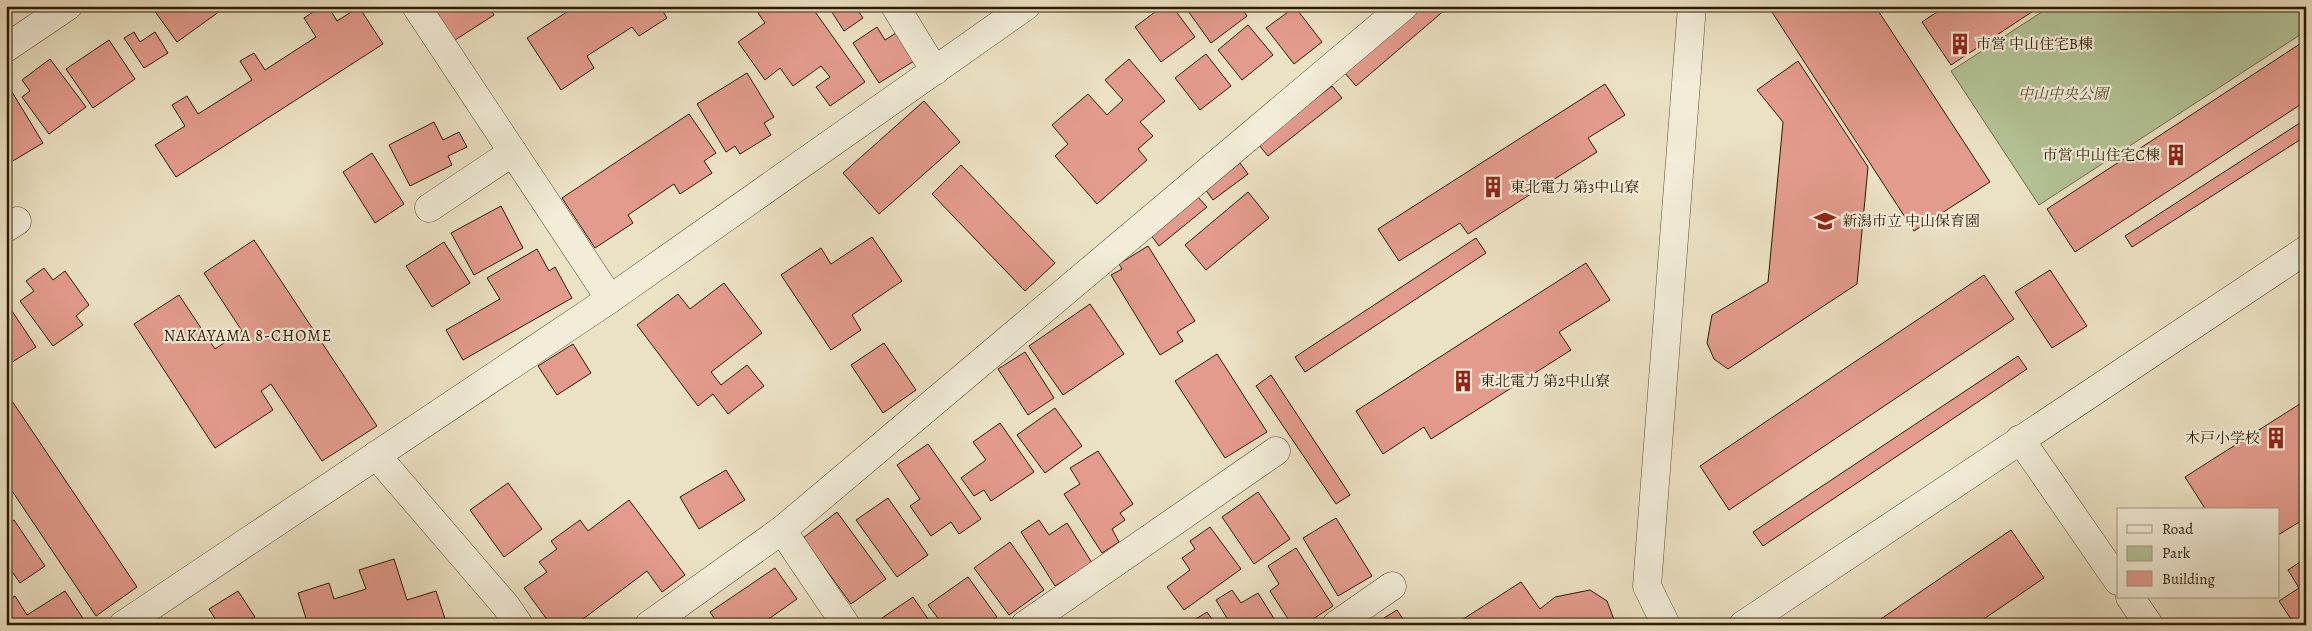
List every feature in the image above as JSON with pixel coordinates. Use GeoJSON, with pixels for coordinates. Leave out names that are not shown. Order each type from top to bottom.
{"type":"FeatureCollection","features":[{"type":"Feature","properties":{"kind":"street"},"geometry":{"type":"LineString","coordinates":[[6,48],[68,6]]}},
{"type":"Feature","properties":{"kind":"street"},"geometry":{"type":"LineString","coordinates":[[416,6],[610,299]]}},
{"type":"Feature","properties":{"kind":"street"},"geometry":{"type":"LineString","coordinates":[[895,6],[934,71]]}},
{"type":"Feature","properties":{"kind":"street"},"geometry":{"type":"LineString","coordinates":[[123,625],[610,299],[1026,6]]}},
{"type":"Feature","properties":{"kind":"street"},"geometry":{"type":"LineString","coordinates":[[649,625],[782,530],[1404,6]]}},
{"type":"Feature","properties":{"kind":"street"},"geometry":{"type":"LineString","coordinates":[[1666,625],[1647,586],[1692,6]]}},
{"type":"Feature","properties":{"kind":"street"},"geometry":{"type":"LineString","coordinates":[[429,208],[513,152]]}},
{"type":"Feature","properties":{"kind":"street"},"geometry":{"type":"LineString","coordinates":[[1743,625],[2306,250]]}},
{"type":"Feature","properties":{"kind":"street"},"geometry":{"type":"LineString","coordinates":[[2020,439],[2117,580]]}},
{"type":"Feature","properties":{"kind":"street"},"geometry":{"type":"LineString","coordinates":[[1024,625],[1276,451]]}},
{"type":"Feature","properties":{"kind":"street"},"geometry":{"type":"LineString","coordinates":[[376,455],[506,606],[519,625]]}},
{"type":"Feature","properties":{"kind":"street"},"geometry":{"type":"LineString","coordinates":[[782,530],[846,625]]}},
{"type":"Feature","properties":{"kind":"street"},"geometry":{"type":"LineString","coordinates":[[1336,625],[1392,586]]}},
{"type":"Feature","properties":{"kind":"street"},"geometry":{"type":"LineString","coordinates":[[2131,598],[2148,625]]}},
{"type":"Feature","properties":{"kind":"green space","name":"中山中央公園"},"geometry":{"type":"Polygon","coordinates":[[[2051,6],[2306,6],[2306,31],[2039,205],[1951,71],[2051,6]]]}},
{"type":"Feature","properties":{"kind":"building"},"geometry":{"type":"Polygon","coordinates":[[[151,6],[227,6],[177,42],[151,6]]]}},
{"type":"Feature","properties":{"kind":"building"},"geometry":{"type":"Polygon","coordinates":[[[322,6],[328,6],[337,21],[359,7],[383,44],[176,177],[155,145],[185,126],[172,105],[187,96],[198,114],[252,80],[240,61],[254,53],[265,70],[316,37],[304,18],[322,6]]]}},
{"type":"Feature","properties":{"kind":"building"},"geometry":{"type":"Polygon","coordinates":[[[429,6],[489,6],[494,15],[452,42],[429,6]]]}},
{"type":"Feature","properties":{"kind":"building"},"geometry":{"type":"Polygon","coordinates":[[[576,6],[664,6],[661,8],[667,18],[639,36],[632,27],[587,56],[594,68],[561,90],[527,38],[576,6]]]}},
{"type":"Feature","properties":{"kind":"building"},"geometry":{"type":"Polygon","coordinates":[[[768,6],[811,6],[865,82],[830,106],[816,87],[830,77],[821,66],[793,86],[780,68],[765,80],[738,42],[765,23],[758,13],[768,6]]]}},
{"type":"Feature","properties":{"kind":"building"},"geometry":{"type":"Polygon","coordinates":[[[828,6],[862,6],[857,9],[863,18],[844,31],[828,6]]]}},
{"type":"Feature","properties":{"kind":"building"},"geometry":{"type":"Polygon","coordinates":[[[1163,6],[1172,6],[1195,37],[1161,62],[1135,27],[1163,6]]]}},
{"type":"Feature","properties":{"kind":"building"},"geometry":{"type":"Polygon","coordinates":[[[1194,6],[1240,6],[1247,16],[1211,43],[1188,11],[1194,6]]]}},
{"type":"Feature","properties":{"kind":"building"},"geometry":{"type":"Polygon","coordinates":[[[1423,6],[1444,6],[1446,9],[1356,86],[1344,72],[1423,6]]]}},
{"type":"Feature","properties":{"kind":"building"},"geometry":{"type":"Polygon","coordinates":[[[1768,6],[1875,6],[1990,182],[1914,231],[1768,6]]]}},
{"type":"Feature","properties":{"kind":"building","name":"市営 中山住宅B棟"},"geometry":{"type":"Polygon","coordinates":[[[1946,6],[2041,6],[1951,65],[1922,22],[1946,6]]]}},
{"type":"Feature","properties":{"kind":"building"},"geometry":{"type":"Polygon","coordinates":[[[1295,7],[1322,42],[1294,64],[1266,28],[1295,7]]]}},
{"type":"Feature","properties":{"kind":"building"},"geometry":{"type":"Polygon","coordinates":[[[1248,25],[1273,55],[1242,80],[1218,50],[1248,25]]]}},
{"type":"Feature","properties":{"kind":"building"},"geometry":{"type":"Polygon","coordinates":[[[877,27],[885,40],[896,33],[914,61],[879,83],[853,43],[877,27]]]}},
{"type":"Feature","properties":{"kind":"building"},"geometry":{"type":"Polygon","coordinates":[[[134,32],[140,42],[155,32],[168,53],[144,68],[124,38],[134,32]]]}},
{"type":"Feature","properties":{"kind":"building"},"geometry":{"type":"Polygon","coordinates":[[[109,40],[135,79],[93,108],[66,69],[109,40]]]}},
{"type":"Feature","properties":{"kind":"building","name":"市営 中山住宅C棟"},"geometry":{"type":"Polygon","coordinates":[[[2306,40],[2306,101],[2075,252],[2047,209],[2306,40]]]}},
{"type":"Feature","properties":{"kind":"building"},"geometry":{"type":"Polygon","coordinates":[[[1206,54],[1231,86],[1200,110],[1175,78],[1206,54]]]}},
{"type":"Feature","properties":{"kind":"building"},"geometry":{"type":"Polygon","coordinates":[[[50,59],[86,107],[49,134],[22,97],[30,91],[22,80],[50,59]]]}},
{"type":"Feature","properties":{"kind":"building"},"geometry":{"type":"Polygon","coordinates":[[[1129,59],[1165,101],[1140,122],[1153,136],[1138,149],[1147,160],[1097,204],[1055,156],[1068,144],[1052,125],[1088,94],[1107,115],[1123,100],[1105,80],[1129,59]]]}},
{"type":"Feature","properties":{"kind":"building"},"geometry":{"type":"Polygon","coordinates":[[[1798,61],[1868,167],[1857,284],[1728,369],[1714,359],[1707,343],[1712,315],[1768,282],[1783,122],[1757,90],[1798,61]]]}},
{"type":"Feature","properties":{"kind":"building"},"geometry":{"type":"Polygon","coordinates":[[[747,73],[774,117],[764,123],[771,135],[740,154],[735,146],[726,152],[697,104],[747,73]]]}},
{"type":"Feature","properties":{"kind":"building"},"geometry":{"type":"Polygon","coordinates":[[[6,82],[43,143],[6,165],[6,82]]]}},
{"type":"Feature","properties":{"kind":"building","name":"東北電力 第3中山寮"},"geometry":{"type":"Polygon","coordinates":[[[1605,84],[1625,115],[1588,138],[1597,152],[1468,234],[1460,223],[1399,261],[1378,229],[1605,84]]]}},
{"type":"Feature","properties":{"kind":"building"},"geometry":{"type":"Polygon","coordinates":[[[1332,86],[1342,98],[1268,156],[1258,144],[1332,86]]]}},
{"type":"Feature","properties":{"kind":"building"},"geometry":{"type":"Polygon","coordinates":[[[924,101],[960,142],[879,214],[843,173],[924,101]]]}},
{"type":"Feature","properties":{"kind":"building"},"geometry":{"type":"Polygon","coordinates":[[[689,114],[716,153],[704,161],[712,173],[680,194],[674,184],[628,215],[633,223],[595,248],[562,198],[689,114]]]}},
{"type":"Feature","properties":{"kind":"building"},"geometry":{"type":"Polygon","coordinates":[[[2306,119],[2306,136],[2132,247],[2125,236],[2306,119]]]}},
{"type":"Feature","properties":{"kind":"building"},"geometry":{"type":"Polygon","coordinates":[[[434,122],[443,140],[459,132],[467,147],[448,156],[452,165],[410,186],[389,145],[434,122]]]}},
{"type":"Feature","properties":{"kind":"building"},"geometry":{"type":"Polygon","coordinates":[[[372,153],[404,204],[375,223],[343,172],[372,153]]]}},
{"type":"Feature","properties":{"kind":"building"},"geometry":{"type":"Polygon","coordinates":[[[1240,163],[1248,174],[1213,200],[1205,189],[1240,163]]]}},
{"type":"Feature","properties":{"kind":"building"},"geometry":{"type":"Polygon","coordinates":[[[961,165],[1055,263],[1025,291],[932,194],[961,165]]]}},
{"type":"Feature","properties":{"kind":"building"},"geometry":{"type":"Polygon","coordinates":[[[1248,192],[1269,218],[1206,270],[1185,245],[1248,192]]]}},
{"type":"Feature","properties":{"kind":"building"},"geometry":{"type":"Polygon","coordinates":[[[1196,195],[1207,207],[1159,246],[1150,234],[1196,195]]]}},
{"type":"Feature","properties":{"kind":"building"},"geometry":{"type":"Polygon","coordinates":[[[501,206],[523,248],[474,275],[451,233],[501,206]]]}},
{"type":"Feature","properties":{"kind":"building"},"geometry":{"type":"Polygon","coordinates":[[[872,237],[902,281],[852,315],[861,330],[831,350],[781,275],[821,248],[831,264],[872,237]]]}},
{"type":"Feature","properties":{"kind":"building"},"geometry":{"type":"Polygon","coordinates":[[[1476,238],[1486,253],[1305,372],[1295,357],[1476,238]]]}},
{"type":"Feature","properties":{"kind":"building"},"geometry":{"type":"Polygon","coordinates":[[[254,240],[377,426],[322,461],[271,384],[261,391],[273,410],[215,448],[134,324],[179,295],[215,349],[242,331],[204,273],[254,240]]]}},
{"type":"Feature","properties":{"kind":"building"},"geometry":{"type":"Polygon","coordinates":[[[444,242],[470,283],[432,307],[406,266],[444,242]]]}},
{"type":"Feature","properties":{"kind":"building"},"geometry":{"type":"Polygon","coordinates":[[[1148,246],[1195,321],[1177,332],[1183,341],[1160,355],[1111,275],[1122,269],[1119,264],[1148,246]]]}},
{"type":"Feature","properties":{"kind":"building"},"geometry":{"type":"Polygon","coordinates":[[[537,249],[549,271],[555,267],[572,298],[463,360],[446,330],[500,299],[487,278],[537,249]]]}},
{"type":"Feature","properties":{"kind":"building","name":"東北電力 第2中山寮"},"geometry":{"type":"Polygon","coordinates":[[[1586,263],[1610,300],[1559,332],[1571,350],[1431,439],[1424,427],[1383,454],[1356,411],[1586,263]]]}},
{"type":"Feature","properties":{"kind":"building"},"geometry":{"type":"Polygon","coordinates":[[[44,268],[53,280],[65,271],[89,305],[76,316],[83,325],[53,346],[20,301],[34,291],[26,281],[44,268]]]}},
{"type":"Feature","properties":{"kind":"building"},"geometry":{"type":"Polygon","coordinates":[[[2050,270],[2087,326],[2052,348],[2015,292],[2050,270]]]}},
{"type":"Feature","properties":{"kind":"building"},"geometry":{"type":"Polygon","coordinates":[[[1984,275],[2014,319],[1729,510],[1700,466],[1984,275]]]}},
{"type":"Feature","properties":{"kind":"building"},"geometry":{"type":"Polygon","coordinates":[[[724,283],[762,333],[711,372],[721,385],[747,365],[764,386],[728,414],[713,394],[698,406],[637,325],[678,294],[690,309],[724,283]]]}},
{"type":"Feature","properties":{"kind":"building"},"geometry":{"type":"Polygon","coordinates":[[[6,302],[36,347],[6,366],[6,302]]]}},
{"type":"Feature","properties":{"kind":"building"},"geometry":{"type":"Polygon","coordinates":[[[1090,304],[1124,354],[1063,395],[1029,346],[1090,304]]]}},
{"type":"Feature","properties":{"kind":"building"},"geometry":{"type":"Polygon","coordinates":[[[884,343],[916,390],[883,413],[851,365],[884,343]]]}},
{"type":"Feature","properties":{"kind":"building"},"geometry":{"type":"Polygon","coordinates":[[[573,344],[591,373],[557,395],[538,366],[573,344]]]}},
{"type":"Feature","properties":{"kind":"building"},"geometry":{"type":"Polygon","coordinates":[[[1025,352],[1054,398],[1028,415],[998,369],[1025,352]]]}},
{"type":"Feature","properties":{"kind":"building"},"geometry":{"type":"Polygon","coordinates":[[[1217,354],[1267,432],[1225,458],[1175,381],[1217,354]]]}},
{"type":"Feature","properties":{"kind":"building"},"geometry":{"type":"Polygon","coordinates":[[[2018,356],[2027,369],[1763,546],[1753,532],[2018,356]]]}},
{"type":"Feature","properties":{"kind":"building"},"geometry":{"type":"Polygon","coordinates":[[[1271,375],[1350,495],[1336,504],[1256,386],[1271,375]]]}},
{"type":"Feature","properties":{"kind":"building"},"geometry":{"type":"Polygon","coordinates":[[[8,395],[137,587],[96,616],[6,482],[6,396],[8,395]]]}},
{"type":"Feature","properties":{"kind":"building","name":"木戸小学校"},"geometry":{"type":"Polygon","coordinates":[[[2306,400],[2306,518],[2280,534],[2280,508],[2205,508],[2185,477],[2306,400]]]}},
{"type":"Feature","properties":{"kind":"building"},"geometry":{"type":"Polygon","coordinates":[[[1055,408],[1082,446],[1045,473],[1017,435],[1055,408]]]}},
{"type":"Feature","properties":{"kind":"building"},"geometry":{"type":"Polygon","coordinates":[[[1000,423],[1034,472],[991,501],[984,490],[974,496],[961,478],[986,460],[973,442],[1000,423]]]}},
{"type":"Feature","properties":{"kind":"building"},"geometry":{"type":"Polygon","coordinates":[[[928,444],[981,519],[959,534],[951,522],[931,536],[910,506],[920,499],[897,465],[928,444]]]}},
{"type":"Feature","properties":{"kind":"building"},"geometry":{"type":"Polygon","coordinates":[[[1098,451],[1133,504],[1120,513],[1125,520],[1112,529],[1119,542],[1102,553],[1064,494],[1080,484],[1070,468],[1098,451]]]}},
{"type":"Feature","properties":{"kind":"building"},"geometry":{"type":"Polygon","coordinates":[[[726,470],[745,500],[699,529],[680,497],[726,470]]]}},
{"type":"Feature","properties":{"kind":"building"},"geometry":{"type":"Polygon","coordinates":[[[508,483],[542,529],[504,557],[470,510],[508,483]]]}},
{"type":"Feature","properties":{"kind":"building"},"geometry":{"type":"Polygon","coordinates":[[[1258,492],[1290,539],[1254,564],[1222,517],[1258,492]]]}},
{"type":"Feature","properties":{"kind":"building"},"geometry":{"type":"Polygon","coordinates":[[[888,498],[928,555],[897,577],[856,520],[888,498]]]}},
{"type":"Feature","properties":{"kind":"building"},"geometry":{"type":"Polygon","coordinates":[[[629,500],[685,575],[662,592],[647,571],[575,625],[551,625],[524,588],[547,572],[539,562],[557,549],[551,541],[580,520],[588,531],[629,500]]]}},
{"type":"Feature","properties":{"kind":"building"},"geometry":{"type":"Polygon","coordinates":[[[837,512],[886,579],[851,604],[803,538],[837,512]]]}},
{"type":"Feature","properties":{"kind":"building"},"geometry":{"type":"Polygon","coordinates":[[[1336,518],[1372,576],[1338,596],[1303,538],[1336,518]]]}},
{"type":"Feature","properties":{"kind":"building"},"geometry":{"type":"Polygon","coordinates":[[[14,520],[45,566],[20,583],[6,563],[6,525],[14,520]]]}},
{"type":"Feature","properties":{"kind":"building"},"geometry":{"type":"Polygon","coordinates":[[[1039,520],[1049,535],[1067,523],[1092,563],[1055,586],[1021,532],[1039,520]]]}},
{"type":"Feature","properties":{"kind":"building"},"geometry":{"type":"Polygon","coordinates":[[[1210,527],[1241,569],[1184,610],[1167,587],[1190,570],[1182,558],[1195,549],[1190,541],[1210,527]]]}},
{"type":"Feature","properties":{"kind":"building"},"geometry":{"type":"Polygon","coordinates":[[[2011,530],[2044,578],[1975,625],[1872,625],[2011,530]]]}},
{"type":"Feature","properties":{"kind":"building"},"geometry":{"type":"Polygon","coordinates":[[[1010,542],[1044,590],[1009,615],[974,568],[1010,542]]]}},
{"type":"Feature","properties":{"kind":"building"},"geometry":{"type":"Polygon","coordinates":[[[1296,548],[1333,606],[1304,625],[1292,625],[1270,591],[1279,584],[1268,566],[1296,548]]]}},
{"type":"Feature","properties":{"kind":"building"},"geometry":{"type":"Polygon","coordinates":[[[2306,558],[2306,625],[2295,625],[2279,601],[2299,588],[2288,570],[2306,558]]]}},
{"type":"Feature","properties":{"kind":"building"},"geometry":{"type":"Polygon","coordinates":[[[394,559],[407,600],[436,591],[447,625],[308,625],[298,593],[329,583],[334,599],[366,589],[359,570],[394,559]]]}},
{"type":"Feature","properties":{"kind":"building"},"geometry":{"type":"Polygon","coordinates":[[[775,568],[797,599],[760,625],[719,625],[710,612],[775,568]]]}},
{"type":"Feature","properties":{"kind":"building"},"geometry":{"type":"Polygon","coordinates":[[[968,577],[997,617],[985,625],[943,625],[928,605],[968,577]]]}},
{"type":"Feature","properties":{"kind":"building"},"geometry":{"type":"Polygon","coordinates":[[[1521,582],[1540,609],[1555,597],[1590,590],[1607,601],[1616,625],[1454,625],[1521,582]]]}},
{"type":"Feature","properties":{"kind":"building"},"geometry":{"type":"Polygon","coordinates":[[[1232,590],[1241,603],[1258,593],[1278,625],[1231,625],[1216,600],[1232,590]]]}},
{"type":"Feature","properties":{"kind":"building"},"geometry":{"type":"Polygon","coordinates":[[[65,591],[84,620],[77,625],[6,625],[6,602],[15,596],[27,615],[65,591]]]}},
{"type":"Feature","properties":{"kind":"building"},"geometry":{"type":"Polygon","coordinates":[[[238,591],[255,617],[243,625],[219,625],[209,609],[238,591]]]}},
{"type":"Feature","properties":{"kind":"building"},"geometry":{"type":"Polygon","coordinates":[[[913,597],[932,625],[886,625],[882,618],[913,597]]]}},
{"type":"Feature","properties":{"kind":"building"},"geometry":{"type":"Polygon","coordinates":[[[1397,610],[1407,625],[1388,625],[1384,618],[1397,610]]]}},
{"type":"Feature","properties":{"kind":"building"},"geometry":{"type":"Polygon","coordinates":[[[1207,612],[1216,625],[1192,625],[1191,622],[1207,612]]]}},
{"type":"Feature","properties":{"kind":"place","name":"市営 中山住宅B棟"},"geometry":{"type":"Point","coordinates":[1960,44]}},
{"type":"Feature","properties":{"kind":"place","name":"市営 中山住宅C棟"},"geometry":{"type":"Point","coordinates":[2176,155]}},
{"type":"Feature","properties":{"kind":"place","name":"東北電力 第3中山寮"},"geometry":{"type":"Point","coordinates":[1493,187]}},
{"type":"Feature","properties":{"kind":"place","name":"新潟市立 中山保育園"},"geometry":{"type":"Point","coordinates":[1825,221]}},
{"type":"Feature","properties":{"kind":"place","name":"東北電力 第2中山寮"},"geometry":{"type":"Point","coordinates":[1463,381]}},
{"type":"Feature","properties":{"kind":"place","name":"木戸小学校"},"geometry":{"type":"Point","coordinates":[2276,438]}},
{"type":"Feature","properties":{"kind":"district","name":"NAKAYAMA 8-CHOME"},"geometry":{"type":"Point","coordinates":[248,336]}}]}
